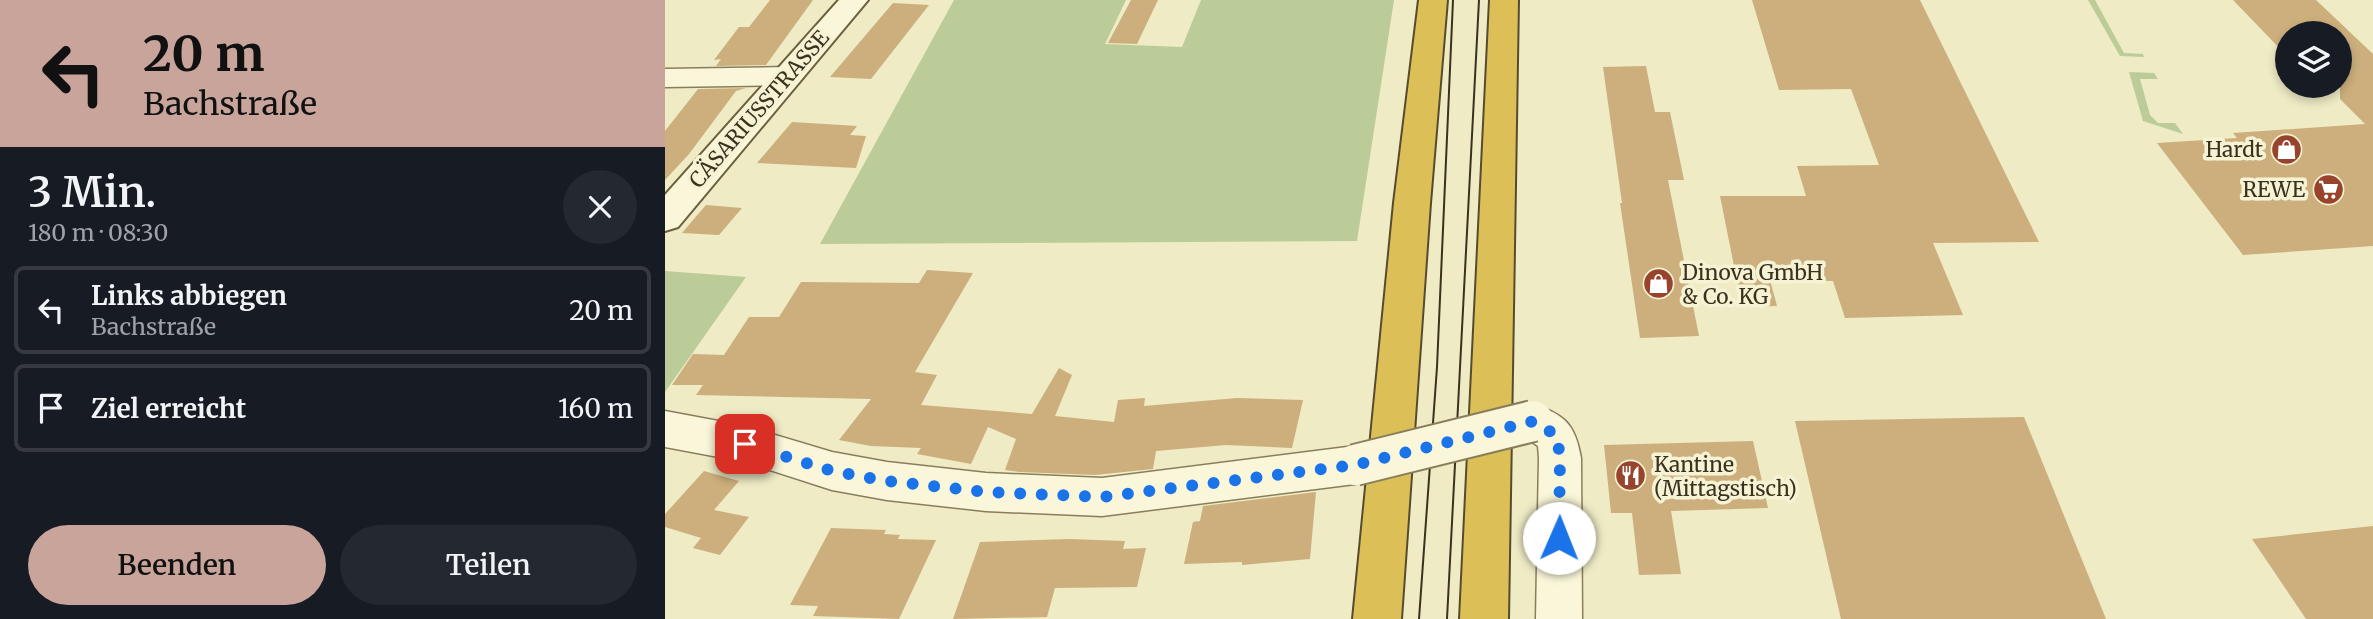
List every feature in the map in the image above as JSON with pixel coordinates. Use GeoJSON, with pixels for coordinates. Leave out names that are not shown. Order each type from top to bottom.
{"type":"FeatureCollection","features":[{"type":"Feature","properties":{"kind":"highway"},"geometry":{"type":"LineString","coordinates":[[1377,619],[1412,202],[1433,0]]}},
{"type":"Feature","properties":{"kind":"highway"},"geometry":{"type":"LineString","coordinates":[[1484,619],[1504,0]]}},
{"type":"Feature","properties":{"kind":"main road","name":"CÄSARIUSSTRASSE"},"geometry":{"type":"LineString","coordinates":[[665,218],[854,0]]}},
{"type":"Feature","properties":{"kind":"street"},"geometry":{"type":"LineString","coordinates":[[665,78],[788,76]]}},
{"type":"Feature","properties":{"kind":"street"},"geometry":{"type":"LineString","coordinates":[[665,429],[745,444],[832,471],[887,481],[999,492],[1102,497],[1355,465],[1534,421],[1557,436],[1560,458],[1559,619]]}},
{"type":"Feature","properties":{"kind":"green space"},"geometry":{"type":"Polygon","coordinates":[[[954,0],[1126,0],[1105,44],[1182,47],[1201,0],[1394,0],[1357,241],[820,244],[954,0]]]}},
{"type":"Feature","properties":{"kind":"green space"},"geometry":{"type":"Polygon","coordinates":[[[2088,0],[2095,0],[2124,53],[2143,54],[2144,57],[2120,56],[2088,0]]]}},
{"type":"Feature","properties":{"kind":"green space"},"geometry":{"type":"Polygon","coordinates":[[[2129,72],[2154,73],[2158,79],[2140,79],[2150,115],[2158,123],[2175,123],[2183,134],[2143,121],[2129,72]]]}},
{"type":"Feature","properties":{"kind":"green space"},"geometry":{"type":"Polygon","coordinates":[[[665,271],[746,277],[665,392],[665,271]]]}},
{"type":"Feature","properties":{"kind":"building"},"geometry":{"type":"Polygon","coordinates":[[[770,0],[813,0],[766,65],[716,66],[721,59],[714,60],[739,27],[749,27],[770,0]]]}},
{"type":"Feature","properties":{"kind":"building"},"geometry":{"type":"Polygon","coordinates":[[[1131,0],[1158,0],[1137,44],[1108,43],[1131,0]]]}},
{"type":"Feature","properties":{"kind":"building"},"geometry":{"type":"Polygon","coordinates":[[[1752,0],[1920,0],[2039,242],[1933,243],[1963,315],[1845,318],[1833,281],[1770,280],[1777,306],[1746,307],[1737,281],[1720,196],[1806,196],[1797,166],[1879,165],[1851,89],[1779,90],[1752,0]]]}},
{"type":"Feature","properties":{"kind":"building"},"geometry":{"type":"Polygon","coordinates":[[[2233,0],[2316,0],[2338,21],[2275,21],[2275,44],[2233,0]]]}},
{"type":"Feature","properties":{"kind":"building"},"geometry":{"type":"Polygon","coordinates":[[[893,3],[929,5],[871,79],[830,77],[893,3]]]}},
{"type":"Feature","properties":{"kind":"building"},"geometry":{"type":"Polygon","coordinates":[[[2352,34],[2373,54],[2373,246],[2243,255],[2157,143],[2237,138],[2233,133],[2365,124],[2340,99],[2352,98],[2352,34]]]}},
{"type":"Feature","properties":{"kind":"building"},"geometry":{"type":"Polygon","coordinates":[[[1646,66],[1655,112],[1670,112],[1684,180],[1668,180],[1699,336],[1640,338],[1603,67],[1646,66]]]}},
{"type":"Feature","properties":{"kind":"building"},"geometry":{"type":"Polygon","coordinates":[[[746,88],[736,91],[689,154],[665,180],[665,131],[698,89],[746,88]]]}},
{"type":"Feature","properties":{"kind":"building"},"geometry":{"type":"Polygon","coordinates":[[[792,122],[857,126],[850,135],[866,136],[856,168],[757,163],[792,122]]]}},
{"type":"Feature","properties":{"kind":"building"},"geometry":{"type":"Polygon","coordinates":[[[706,205],[742,208],[719,235],[682,233],[706,205]]]}},
{"type":"Feature","properties":{"kind":"building"},"geometry":{"type":"Polygon","coordinates":[[[927,270],[973,273],[915,372],[937,375],[921,405],[1032,414],[1059,368],[1072,375],[1055,416],[1114,422],[1118,400],[1145,398],[1144,406],[1237,398],[1303,400],[1292,448],[1226,445],[1156,451],[1153,469],[1095,475],[1019,472],[1005,470],[1016,439],[988,427],[971,464],[917,454],[921,448],[871,446],[839,440],[871,399],[696,395],[703,385],[672,385],[693,354],[724,355],[749,317],[779,317],[801,282],[919,283],[927,270]]]}},
{"type":"Feature","properties":{"kind":"building"},"geometry":{"type":"Polygon","coordinates":[[[2024,417],[2106,619],[1841,619],[1795,421],[2024,417]]]}},
{"type":"Feature","properties":{"kind":"building"},"geometry":{"type":"Polygon","coordinates":[[[1753,441],[1768,508],[1671,511],[1681,574],[1639,575],[1632,513],[1611,513],[1604,445],[1753,441]]]}},
{"type":"Feature","properties":{"kind":"building"},"geometry":{"type":"Polygon","coordinates":[[[704,471],[739,481],[714,510],[749,517],[720,555],[693,548],[701,538],[665,527],[665,514],[704,471]]]}},
{"type":"Feature","properties":{"kind":"building"},"geometry":{"type":"Polygon","coordinates":[[[1316,492],[1310,559],[1242,565],[1242,562],[1184,564],[1193,522],[1200,521],[1203,506],[1316,492]]]}},
{"type":"Feature","properties":{"kind":"building"},"geometry":{"type":"Polygon","coordinates":[[[2373,526],[2373,619],[2306,619],[2252,539],[2373,526]]]}},
{"type":"Feature","properties":{"kind":"building"},"geometry":{"type":"Polygon","coordinates":[[[831,528],[886,530],[884,534],[900,535],[898,539],[936,540],[899,619],[813,616],[818,606],[790,605],[831,528]]]}},
{"type":"Feature","properties":{"kind":"building"},"geometry":{"type":"Polygon","coordinates":[[[1069,539],[1125,541],[1123,549],[1146,548],[1137,587],[1055,588],[1047,617],[953,619],[980,542],[1069,539]]]}},
{"type":"Feature","properties":{"kind":"tram line"},"geometry":{"type":"LineString","coordinates":[[1419,619],[1437,367],[1453,0]]}},
{"type":"Feature","properties":{"kind":"tram line"},"geometry":{"type":"LineString","coordinates":[[1447,619],[1479,0]]}},
{"type":"Feature","properties":{"kind":"place","name":"Hardt"},"geometry":{"type":"Point","coordinates":[2286,149]}},
{"type":"Feature","properties":{"kind":"place","name":"REWE"},"geometry":{"type":"Point","coordinates":[2328,189]}},
{"type":"Feature","properties":{"kind":"place","name":"Dinova GmbH & Co. KG"},"geometry":{"type":"Point","coordinates":[1659,284]}},
{"type":"Feature","properties":{"kind":"place","name":"Kantine (Mittagstisch)"},"geometry":{"type":"Point","coordinates":[1631,476]}},
{"type":"Feature","properties":{"kind":"route"},"geometry":{"type":"LineString","coordinates":[[745,444],[832,471],[887,481],[986,492],[1102,497],[1355,465],[1534,421],[1557,436],[1560,458],[1559,538]]}}]}
